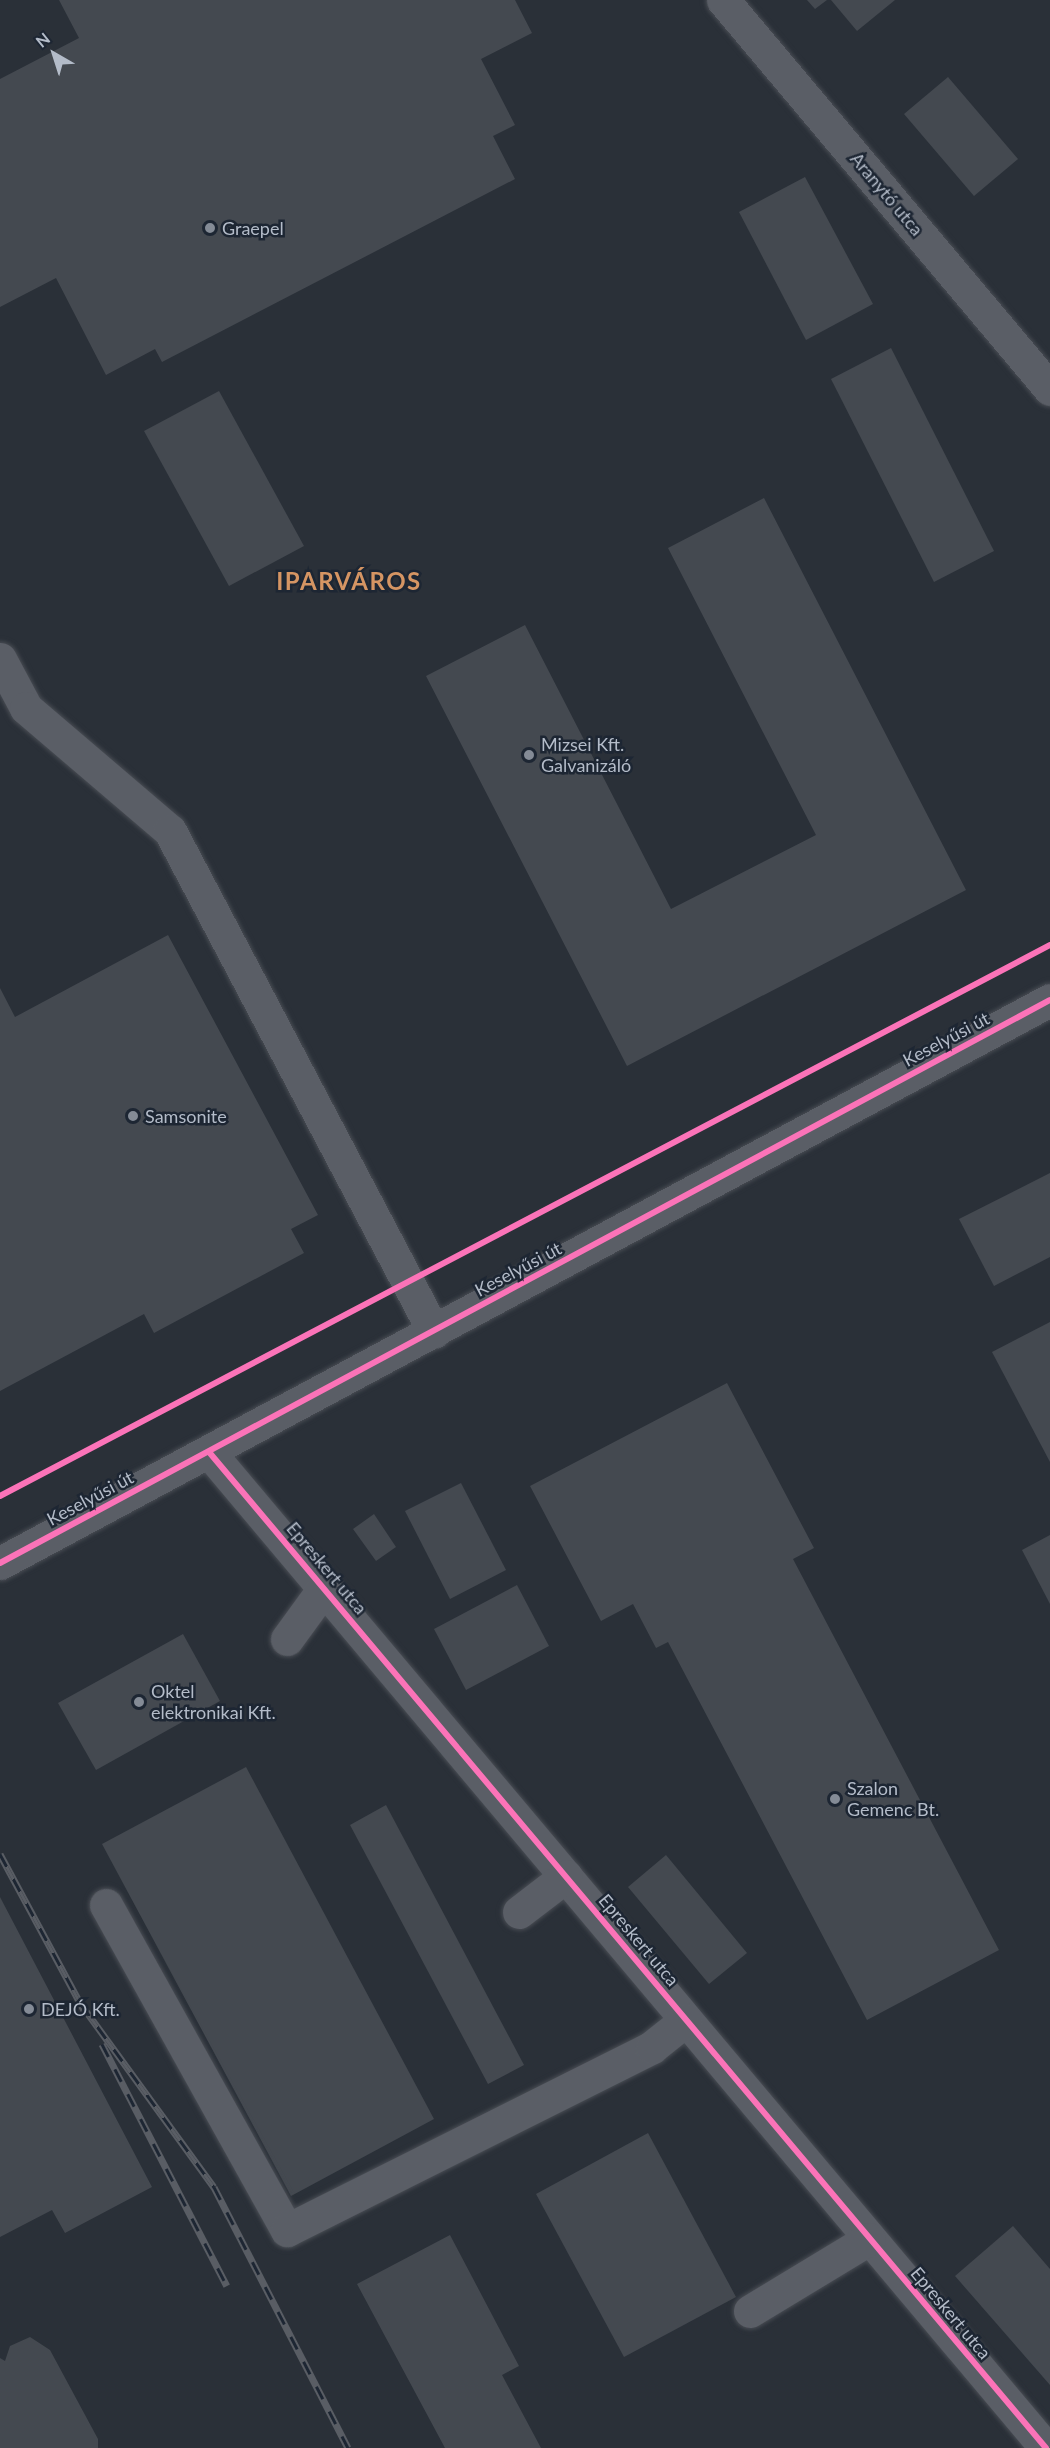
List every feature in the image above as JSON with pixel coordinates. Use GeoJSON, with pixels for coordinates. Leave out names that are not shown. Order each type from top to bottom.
{"type":"FeatureCollection","features":[{"type":"Feature","properties":{"kind":"street","name":"Aranytó utca"},"geometry":{"type":"LineString","coordinates":[[723,0],[1050,389]]}},
{"type":"Feature","properties":{"kind":"street"},"geometry":{"type":"LineString","coordinates":[[0,659],[9,699],[26,708],[170,831],[434,1332]]}},
{"type":"Feature","properties":{"kind":"street","name":"Keselyűsi út"},"geometry":{"type":"LineString","coordinates":[[0,1563],[1050,1000]]}},
{"type":"Feature","properties":{"kind":"street","name":"Epreskert utca"},"geometry":{"type":"LineString","coordinates":[[209,1452],[1046,2448]]}},
{"type":"Feature","properties":{"kind":"street"},"geometry":{"type":"LineString","coordinates":[[287,1639],[324,1588]]}},
{"type":"Feature","properties":{"kind":"street"},"geometry":{"type":"LineString","coordinates":[[519,1912],[566,1876]]}},
{"type":"Feature","properties":{"kind":"street"},"geometry":{"type":"LineString","coordinates":[[106,1905],[287,2230],[652,2047],[686,2020]]}},
{"type":"Feature","properties":{"kind":"street"},"geometry":{"type":"LineString","coordinates":[[750,2311],[869,2239]]}},
{"type":"Feature","properties":{"kind":"building","name":"Graepel"},"geometry":{"type":"Polygon","coordinates":[[[59,0],[515,0],[532,33],[481,59],[515,125],[493,136],[515,179],[162,362],[155,349],[106,375],[56,278],[0,307],[0,79],[79,38],[59,0]]]}},
{"type":"Feature","properties":{"kind":"building"},"geometry":{"type":"Polygon","coordinates":[[[807,0],[827,0],[815,9],[807,0]]]}},
{"type":"Feature","properties":{"kind":"building"},"geometry":{"type":"Polygon","coordinates":[[[831,0],[895,0],[857,31],[831,0]]]}},
{"type":"Feature","properties":{"kind":"building"},"geometry":{"type":"Polygon","coordinates":[[[948,77],[1018,159],[974,196],[904,114],[948,77]]]}},
{"type":"Feature","properties":{"kind":"building"},"geometry":{"type":"Polygon","coordinates":[[[805,177],[873,304],[806,340],[739,212],[805,177]]]}},
{"type":"Feature","properties":{"kind":"building"},"geometry":{"type":"Polygon","coordinates":[[[891,348],[994,551],[934,582],[831,379],[891,348]]]}},
{"type":"Feature","properties":{"kind":"building"},"geometry":{"type":"Polygon","coordinates":[[[219,391],[304,546],[229,586],[144,431],[219,391]]]}},
{"type":"Feature","properties":{"kind":"building","name":"Mizsei Kft. Galvanizáló"},"geometry":{"type":"Polygon","coordinates":[[[764,498],[966,890],[627,1066],[426,676],[525,625],[671,909],[816,835],[668,548],[764,498]]]}},
{"type":"Feature","properties":{"kind":"building","name":"Samsonite"},"geometry":{"type":"Polygon","coordinates":[[[168,935],[318,1215],[291,1229],[304,1253],[154,1333],[144,1314],[0,1391],[0,988],[15,1017],[168,935]]]}},
{"type":"Feature","properties":{"kind":"building"},"geometry":{"type":"Polygon","coordinates":[[[1050,1173],[1050,1257],[994,1286],[959,1219],[1050,1173]]]}},
{"type":"Feature","properties":{"kind":"building"},"geometry":{"type":"Polygon","coordinates":[[[1050,1322],[1050,1462],[992,1352],[1050,1322]]]}},
{"type":"Feature","properties":{"kind":"building","name":"Szalon Gemenc Bt."},"geometry":{"type":"Polygon","coordinates":[[[727,1383],[814,1548],[793,1559],[999,1950],[867,2020],[668,1642],[656,1648],[633,1604],[601,1621],[530,1486],[727,1383]]]}},
{"type":"Feature","properties":{"kind":"building"},"geometry":{"type":"Polygon","coordinates":[[[461,1483],[506,1570],[450,1599],[405,1511],[461,1483]]]}},
{"type":"Feature","properties":{"kind":"building"},"geometry":{"type":"Polygon","coordinates":[[[374,1514],[396,1547],[376,1561],[353,1529],[374,1514]]]}},
{"type":"Feature","properties":{"kind":"building"},"geometry":{"type":"Polygon","coordinates":[[[1050,1535],[1050,1604],[1022,1550],[1050,1535]]]}},
{"type":"Feature","properties":{"kind":"building"},"geometry":{"type":"Polygon","coordinates":[[[517,1585],[549,1646],[466,1690],[434,1629],[517,1585]]]}},
{"type":"Feature","properties":{"kind":"building","name":"Oktel elektronikai Kft."},"geometry":{"type":"Polygon","coordinates":[[[183,1634],[220,1701],[96,1770],[58,1703],[183,1634]]]}},
{"type":"Feature","properties":{"kind":"building"},"geometry":{"type":"Polygon","coordinates":[[[246,1767],[434,2119],[291,2196],[102,1844],[246,1767]]]}},
{"type":"Feature","properties":{"kind":"building"},"geometry":{"type":"Polygon","coordinates":[[[386,1805],[524,2065],[488,2084],[350,1825],[386,1805]]]}},
{"type":"Feature","properties":{"kind":"building"},"geometry":{"type":"Polygon","coordinates":[[[666,1855],[747,1953],[709,1984],[628,1887],[666,1855]]]}},
{"type":"Feature","properties":{"kind":"building","name":"DEJÓ Kft."},"geometry":{"type":"Polygon","coordinates":[[[0,1897],[152,2187],[65,2233],[52,2210],[0,2237],[0,1897]]]}},
{"type":"Feature","properties":{"kind":"building"},"geometry":{"type":"Polygon","coordinates":[[[648,2133],[736,2297],[624,2357],[536,2194],[648,2133]]]}},
{"type":"Feature","properties":{"kind":"building"},"geometry":{"type":"Polygon","coordinates":[[[1013,2226],[1050,2269],[1050,2385],[955,2276],[1013,2226]]]}},
{"type":"Feature","properties":{"kind":"building"},"geometry":{"type":"Polygon","coordinates":[[[450,2235],[519,2366],[502,2375],[541,2448],[445,2448],[357,2284],[450,2235]]]}},
{"type":"Feature","properties":{"kind":"building"},"geometry":{"type":"Polygon","coordinates":[[[30,2337],[50,2350],[98,2439],[98,2448],[0,2448],[0,2358],[5,2361],[10,2346],[30,2337]]]}},
{"type":"Feature","properties":{"kind":"railway"},"geometry":{"type":"LineString","coordinates":[[0,1854],[85,2012]]}},
{"type":"Feature","properties":{"kind":"railway"},"geometry":{"type":"LineString","coordinates":[[81,2004],[214,2187],[348,2448]]}},
{"type":"Feature","properties":{"kind":"railway"},"geometry":{"type":"LineString","coordinates":[[102,2044],[227,2286]]}},
{"type":"Feature","properties":{"kind":"cycle path"},"geometry":{"type":"LineString","coordinates":[[0,1496],[1050,945]]}},
{"type":"Feature","properties":{"kind":"cycle path"},"geometry":{"type":"LineString","coordinates":[[0,1563],[1050,1000]]}},
{"type":"Feature","properties":{"kind":"cycle path"},"geometry":{"type":"LineString","coordinates":[[209,1452],[1046,2448]]}},
{"type":"Feature","properties":{"kind":"place","name":"Graepel"},"geometry":{"type":"Point","coordinates":[210,228]}},
{"type":"Feature","properties":{"kind":"place","name":"Mizsei Kft. Galvanizáló"},"geometry":{"type":"Point","coordinates":[529,755]}},
{"type":"Feature","properties":{"kind":"place","name":"Samsonite"},"geometry":{"type":"Point","coordinates":[133,1116]}},
{"type":"Feature","properties":{"kind":"place","name":"Oktel elektronikai Kft."},"geometry":{"type":"Point","coordinates":[139,1702]}},
{"type":"Feature","properties":{"kind":"place","name":"Szalon Gemenc Bt."},"geometry":{"type":"Point","coordinates":[835,1799]}},
{"type":"Feature","properties":{"kind":"place","name":"DEJÓ Kft."},"geometry":{"type":"Point","coordinates":[29,2009]}},
{"type":"Feature","properties":{"kind":"district","name":"IPARVÁROS"},"geometry":{"type":"Point","coordinates":[349,581]}}]}
